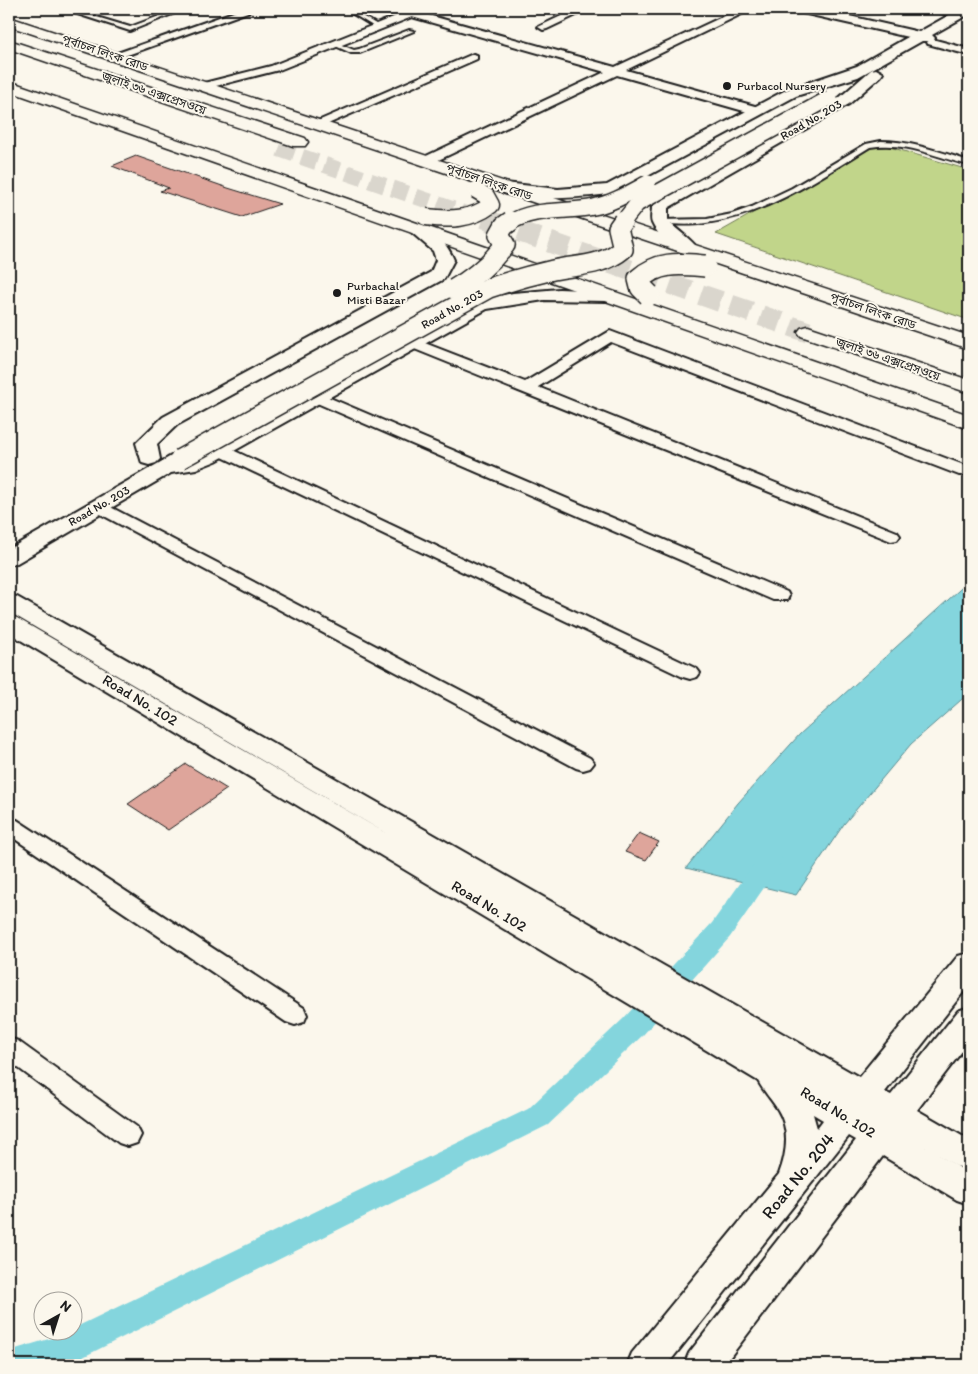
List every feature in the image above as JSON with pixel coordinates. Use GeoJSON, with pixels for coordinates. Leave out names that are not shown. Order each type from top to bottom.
{"type":"FeatureCollection","features":[{"type":"Feature","properties":{"kind":"main road","name":"পূর্বাচল লিংক রোড"},"geometry":{"type":"LineString","coordinates":[[11,24],[115,56],[969,343]]}},
{"type":"Feature","properties":{"kind":"main road"},"geometry":{"type":"LineString","coordinates":[[11,24],[162,85],[969,354]]}},
{"type":"Feature","properties":{"kind":"main road","name":"জুলাই ৩৬ এক্সপ্রেসওয়ে"},"geometry":{"type":"LineString","coordinates":[[9,44],[299,142]]}},
{"type":"Feature","properties":{"kind":"main road","name":"জুলাই ৩৬ এক্সপ্রেসওয়ে"},"geometry":{"type":"LineString","coordinates":[[9,55],[279,150]]}},
{"type":"Feature","properties":{"kind":"main road"},"geometry":{"type":"LineString","coordinates":[[9,73],[107,106],[422,224],[606,296],[969,422]]}},
{"type":"Feature","properties":{"kind":"main road"},"geometry":{"type":"LineString","coordinates":[[9,86],[422,224],[505,245],[969,407]]}},
{"type":"Feature","properties":{"kind":"main road"},"geometry":{"type":"LineString","coordinates":[[422,224],[442,219],[465,218],[484,211],[491,205],[490,200],[476,190]]}},
{"type":"Feature","properties":{"kind":"main road"},"geometry":{"type":"LineString","coordinates":[[649,295],[641,287],[639,279],[655,267],[669,264],[705,266]]}},
{"type":"Feature","properties":{"kind":"main road","name":"জুলাই ৩৬ এক্সপ্রেসওয়ে"},"geometry":{"type":"LineString","coordinates":[[969,369],[816,326],[969,386]]}},
{"type":"Feature","properties":{"kind":"street"},"geometry":{"type":"LineString","coordinates":[[115,56],[251,9]]}},
{"type":"Feature","properties":{"kind":"street"},"geometry":{"type":"LineString","coordinates":[[395,9],[758,111]]}},
{"type":"Feature","properties":{"kind":"street"},"geometry":{"type":"LineString","coordinates":[[204,86],[275,68],[425,9]]}},
{"type":"Feature","properties":{"kind":"street"},"geometry":{"type":"LineString","coordinates":[[543,27],[584,9]]}},
{"type":"Feature","properties":{"kind":"street"},"geometry":{"type":"LineString","coordinates":[[426,161],[747,9]]}},
{"type":"Feature","properties":{"kind":"street"},"geometry":{"type":"LineString","coordinates":[[803,9],[930,40],[969,52]]}},
{"type":"Feature","properties":{"kind":"street"},"geometry":{"type":"LineString","coordinates":[[933,9],[966,15]]}},
{"type":"Feature","properties":{"kind":"street","name":"Road No. 203"},"geometry":{"type":"LineString","coordinates":[[9,541],[489,288],[518,278],[597,263],[617,255],[623,249],[623,244],[618,237],[618,228],[637,204],[830,92],[930,40],[966,15]]}},
{"type":"Feature","properties":{"kind":"street"},"geometry":{"type":"LineString","coordinates":[[930,40],[969,46]]}},
{"type":"Feature","properties":{"kind":"street"},"geometry":{"type":"LineString","coordinates":[[317,124],[473,57]]}},
{"type":"Feature","properties":{"kind":"street","name":"Road No. 203"},"geometry":{"type":"LineString","coordinates":[[9,558],[99,506],[165,459],[483,272],[505,245],[499,235],[501,228],[509,221],[531,214],[586,210],[620,198],[869,71]]}},
{"type":"Feature","properties":{"kind":"street","name":"Road No. 203"},"geometry":{"type":"LineString","coordinates":[[505,188],[555,194],[594,193],[612,189],[758,111],[830,92]]}},
{"type":"Feature","properties":{"kind":"street","name":"Road No. 203"},"geometry":{"type":"LineString","coordinates":[[660,222],[660,207],[666,201],[830,92]]}},
{"type":"Feature","properties":{"kind":"street"},"geometry":{"type":"LineString","coordinates":[[660,222],[675,239],[689,249]]}},
{"type":"Feature","properties":{"kind":"street"},"geometry":{"type":"LineString","coordinates":[[165,459],[146,444],[170,422],[438,275],[445,260],[440,249],[422,224]]}},
{"type":"Feature","properties":{"kind":"street","name":"Road No. 203"},"geometry":{"type":"LineString","coordinates":[[165,459],[189,465],[222,450],[482,305],[509,298],[549,293],[606,296]]}},
{"type":"Feature","properties":{"kind":"street"},"geometry":{"type":"LineString","coordinates":[[526,388],[610,336],[966,471]]}},
{"type":"Feature","properties":{"kind":"street"},"geometry":{"type":"LineString","coordinates":[[412,343],[891,536]]}},
{"type":"Feature","properties":{"kind":"street"},"geometry":{"type":"LineString","coordinates":[[316,397],[780,596]]}},
{"type":"Feature","properties":{"kind":"street"},"geometry":{"type":"LineString","coordinates":[[222,450],[690,673]]}},
{"type":"Feature","properties":{"kind":"street"},"geometry":{"type":"LineString","coordinates":[[99,506],[583,763]]}},
{"type":"Feature","properties":{"kind":"street","name":"Road No. 102"},"geometry":{"type":"LineString","coordinates":[[9,602],[760,1056],[855,1105],[888,1125],[969,1190]]}},
{"type":"Feature","properties":{"kind":"street","name":"Road No. 102"},"geometry":{"type":"LineString","coordinates":[[9,623],[479,887]]}},
{"type":"Feature","properties":{"kind":"street"},"geometry":{"type":"LineString","coordinates":[[9,826],[295,1015]]}},
{"type":"Feature","properties":{"kind":"street","name":"Road No. 204"},"geometry":{"type":"LineString","coordinates":[[646,1365],[969,964]]}},
{"type":"Feature","properties":{"kind":"street"},"geometry":{"type":"LineString","coordinates":[[702,1365],[969,1019]]}},
{"type":"Feature","properties":{"kind":"street"},"geometry":{"type":"LineString","coordinates":[[9,1048],[128,1135]]}},
{"type":"Feature","properties":{"kind":"street"},"geometry":{"type":"LineString","coordinates":[[760,1056],[786,1093],[800,1119],[804,1141],[801,1163],[792,1184]]}},
{"type":"Feature","properties":{"kind":"street","name":"Road No. 102"},"geometry":{"type":"LineString","coordinates":[[888,1125],[969,1156]]}},
{"type":"Feature","properties":{"kind":"lane"},"geometry":{"type":"LineString","coordinates":[[65,9],[130,29],[182,9]]}},
{"type":"Feature","properties":{"kind":"lane"},"geometry":{"type":"LineString","coordinates":[[347,9],[378,27]]}},
{"type":"Feature","properties":{"kind":"lane"},"geometry":{"type":"LineString","coordinates":[[334,44],[353,52],[360,51],[411,31]]}},
{"type":"Feature","properties":{"kind":"lane"},"geometry":{"type":"LineString","coordinates":[[660,222],[707,221],[738,214],[791,190],[868,145],[880,142],[909,146],[969,163]]}},
{"type":"Feature","properties":{"kind":"green space"},"geometry":{"type":"Polygon","coordinates":[[[876,143],[969,170],[969,320],[716,234],[876,143]]]}},
{"type":"Feature","properties":{"kind":"water"},"geometry":{"type":"Polygon","coordinates":[[[969,581],[969,693],[911,744],[844,824],[796,895],[686,868],[738,803],[800,734],[969,581]]]}},
{"type":"Feature","properties":{"kind":"building"},"geometry":{"type":"Polygon","coordinates":[[[136,156],[280,204],[242,217],[160,191],[169,188],[112,166],[136,156]]]}},
{"type":"Feature","properties":{"kind":"building"},"geometry":{"type":"Polygon","coordinates":[[[186,764],[227,789],[168,830],[128,804],[186,764]]]}},
{"type":"Feature","properties":{"kind":"building"},"geometry":{"type":"Polygon","coordinates":[[[639,833],[659,842],[646,860],[625,852],[639,833]]]}},
{"type":"Feature","properties":{"kind":"waterway"},"geometry":{"type":"LineString","coordinates":[[12,1365],[59,1352],[538,1117],[633,1027],[721,930],[770,860]]}},
{"type":"Feature","properties":{"kind":"tunnel"},"geometry":{"type":"LineString","coordinates":[[279,149],[492,223]]}},
{"type":"Feature","properties":{"kind":"tunnel"},"geometry":{"type":"LineString","coordinates":[[489,221],[808,332]]}},
{"type":"Feature","properties":{"kind":"place","name":"Purbacol Nursery"},"geometry":{"type":"Point","coordinates":[727,86]}},
{"type":"Feature","properties":{"kind":"place","name":"Purbachal Misti Bazar"},"geometry":{"type":"Point","coordinates":[337,293]}}]}
